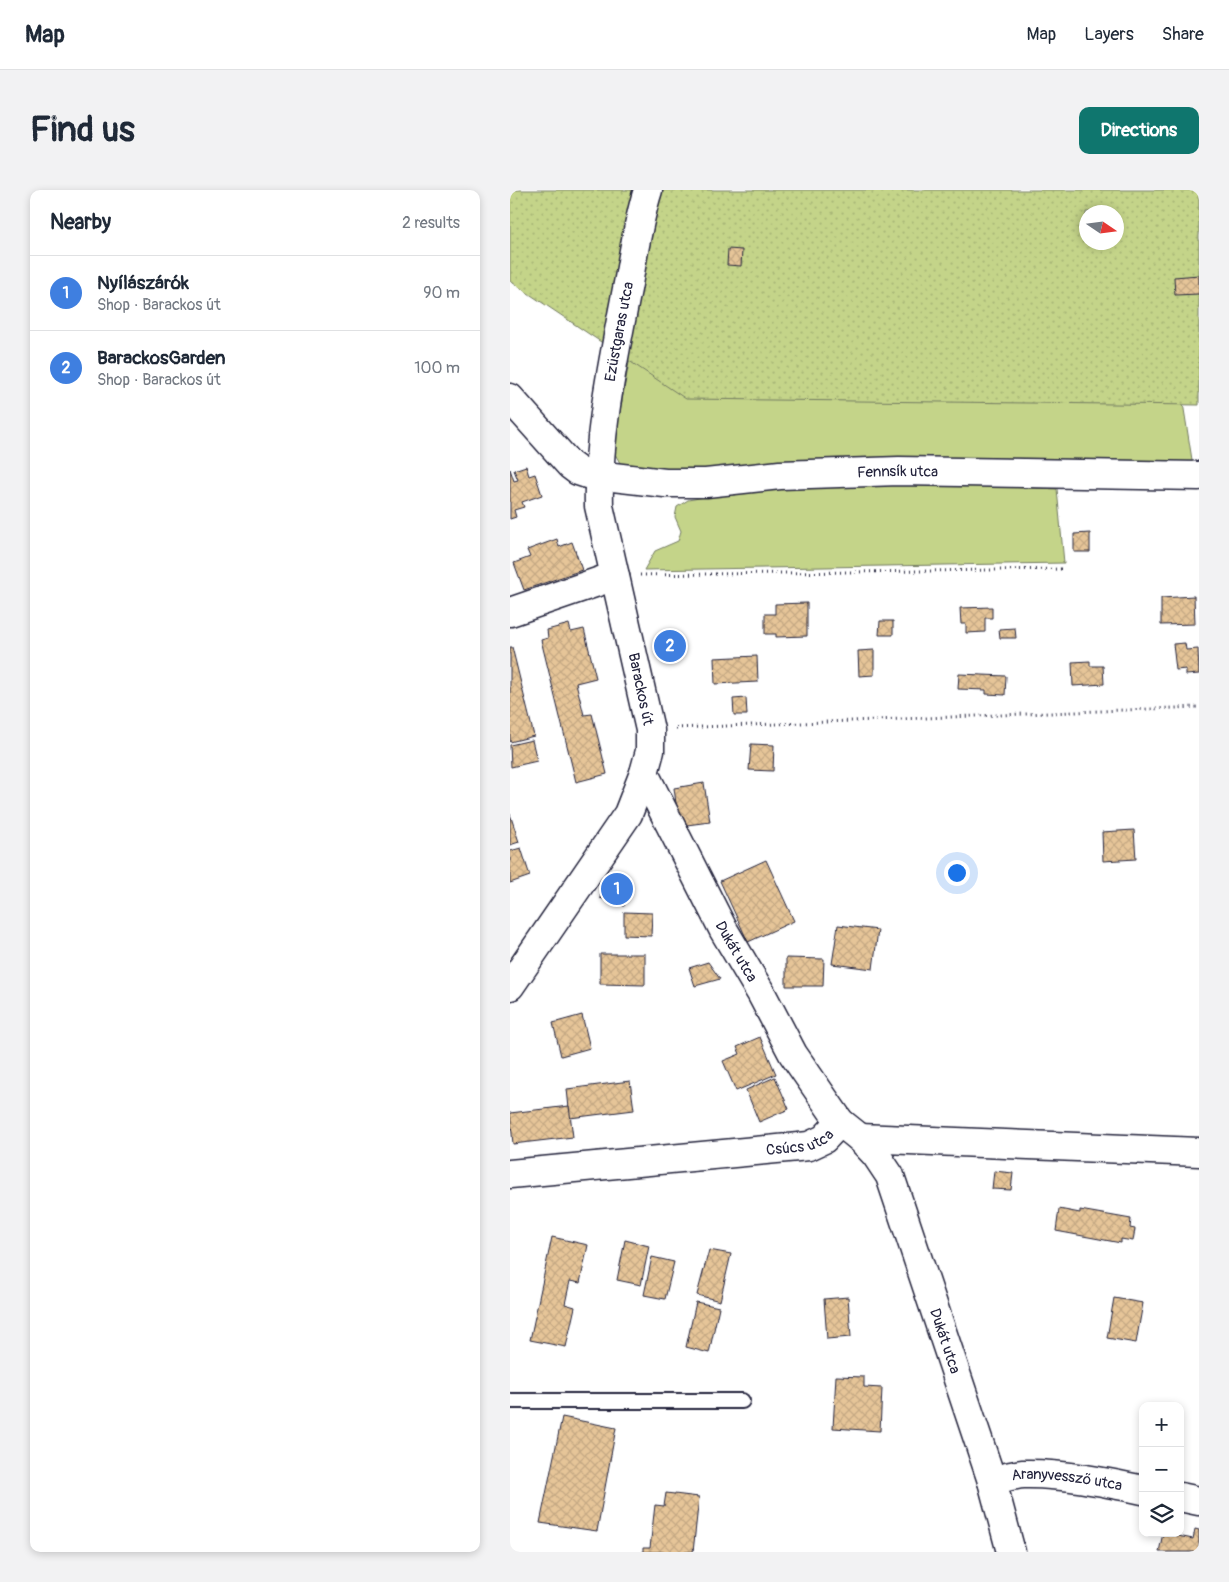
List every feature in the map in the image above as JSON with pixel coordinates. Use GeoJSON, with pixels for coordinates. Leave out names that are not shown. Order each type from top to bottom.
{"type":"FeatureCollection","features":[{"type":"Feature","properties":{"kind":"street","name":"Ezüstgaras utca"},"geometry":{"type":"LineString","coordinates":[[598,475],[612,366],[638,231],[648,190]]}},
{"type":"Feature","properties":{"kind":"street"},"geometry":{"type":"LineString","coordinates":[[510,398],[570,465],[578,471],[598,475]]}},
{"type":"Feature","properties":{"kind":"street","name":"Fennsík utca"},"geometry":{"type":"LineString","coordinates":[[598,475],[665,483],[706,483],[780,475],[900,471],[1199,476]]}},
{"type":"Feature","properties":{"kind":"street","name":"Barackos út"},"geometry":{"type":"LineString","coordinates":[[510,986],[628,814],[644,773],[650,751],[650,730],[599,506],[598,475]]}},
{"type":"Feature","properties":{"kind":"street"},"geometry":{"type":"LineString","coordinates":[[510,612],[615,576]]}},
{"type":"Feature","properties":{"kind":"street","name":"Dukát utca"},"geometry":{"type":"LineString","coordinates":[[644,773],[723,930],[761,993],[793,1054],[850,1130],[876,1155],[890,1176],[992,1481],[1011,1552]]}},
{"type":"Feature","properties":{"kind":"street"},"geometry":{"type":"LineString","coordinates":[[850,1130],[1199,1152]]}},
{"type":"Feature","properties":{"kind":"street","name":"Csúcs utca"},"geometry":{"type":"LineString","coordinates":[[510,1174],[809,1146],[850,1130]]}},
{"type":"Feature","properties":{"kind":"street","name":"Aranyvessző utca"},"geometry":{"type":"LineString","coordinates":[[992,1481],[1021,1474],[1051,1475],[1139,1489]]}},
{"type":"Feature","properties":{"kind":"street"},"geometry":{"type":"LineString","coordinates":[[1184,1498],[1199,1501]]}},
{"type":"Feature","properties":{"kind":"lane"},"geometry":{"type":"LineString","coordinates":[[510,1401],[742,1401]]}},
{"type":"Feature","properties":{"kind":"path"},"geometry":{"type":"LineString","coordinates":[[615,576],[1064,569]]}},
{"type":"Feature","properties":{"kind":"path"},"geometry":{"type":"LineString","coordinates":[[650,730],[1199,707]]}},
{"type":"Feature","properties":{"kind":"green space"},"geometry":{"type":"Polygon","coordinates":[[[510,190],[1199,190],[1199,405],[686,399],[510,281],[510,190]]]}},
{"type":"Feature","properties":{"kind":"green space"},"geometry":{"type":"Polygon","coordinates":[[[639,309],[1170,321],[1193,466],[701,472],[631,469],[620,463],[615,454],[617,427],[639,309]]]}},
{"type":"Feature","properties":{"kind":"green space"},"geometry":{"type":"Polygon","coordinates":[[[900,483],[1057,489],[1064,563],[644,570],[655,551],[678,541],[681,531],[675,517],[677,507],[688,500],[779,484],[900,483]]]}},
{"type":"Feature","properties":{"kind":"building"},"geometry":{"type":"Polygon","coordinates":[[[728,249],[742,250],[741,266],[727,265],[728,249]]]}},
{"type":"Feature","properties":{"kind":"building"},"geometry":{"type":"Polygon","coordinates":[[[1199,275],[1199,294],[1175,295],[1174,277],[1199,275]]]}},
{"type":"Feature","properties":{"kind":"building"},"geometry":{"type":"Polygon","coordinates":[[[526,466],[529,476],[535,474],[542,495],[522,502],[524,507],[514,510],[516,517],[510,519],[510,469],[514,481],[518,480],[514,470],[526,466]]]}},
{"type":"Feature","properties":{"kind":"building"},"geometry":{"type":"Polygon","coordinates":[[[1090,533],[1090,552],[1074,552],[1074,534],[1090,533]]]}},
{"type":"Feature","properties":{"kind":"building"},"geometry":{"type":"Polygon","coordinates":[[[557,539],[559,547],[572,542],[582,570],[524,590],[514,563],[530,557],[527,550],[557,539]]]}},
{"type":"Feature","properties":{"kind":"building"},"geometry":{"type":"Polygon","coordinates":[[[1194,596],[1195,624],[1161,625],[1161,598],[1194,596]]]}},
{"type":"Feature","properties":{"kind":"building"},"geometry":{"type":"Polygon","coordinates":[[[807,603],[807,636],[776,637],[776,634],[765,634],[765,614],[775,614],[775,604],[807,603]]]}},
{"type":"Feature","properties":{"kind":"building"},"geometry":{"type":"Polygon","coordinates":[[[992,607],[992,618],[985,618],[985,632],[966,633],[966,624],[961,624],[960,608],[992,607]]]}},
{"type":"Feature","properties":{"kind":"building"},"geometry":{"type":"Polygon","coordinates":[[[880,621],[893,621],[893,635],[879,635],[880,621]]]}},
{"type":"Feature","properties":{"kind":"building"},"geometry":{"type":"Polygon","coordinates":[[[569,624],[571,632],[584,629],[596,678],[576,683],[584,715],[592,714],[607,774],[576,782],[541,640],[548,638],[547,630],[569,624]]]}},
{"type":"Feature","properties":{"kind":"building"},"geometry":{"type":"Polygon","coordinates":[[[1015,628],[1016,638],[1000,638],[999,629],[1015,628]]]}},
{"type":"Feature","properties":{"kind":"building"},"geometry":{"type":"Polygon","coordinates":[[[1185,643],[1186,650],[1198,649],[1199,674],[1186,675],[1186,669],[1176,670],[1173,644],[1185,643]]]}},
{"type":"Feature","properties":{"kind":"building"},"geometry":{"type":"Polygon","coordinates":[[[510,647],[512,647],[534,736],[510,742],[510,647]]]}},
{"type":"Feature","properties":{"kind":"building"},"geometry":{"type":"Polygon","coordinates":[[[874,650],[874,675],[859,676],[858,651],[874,650]]]}},
{"type":"Feature","properties":{"kind":"building"},"geometry":{"type":"Polygon","coordinates":[[[757,656],[758,682],[715,684],[714,658],[757,656]]]}},
{"type":"Feature","properties":{"kind":"building"},"geometry":{"type":"Polygon","coordinates":[[[1090,661],[1090,666],[1103,666],[1104,684],[1073,686],[1072,662],[1090,661]]]}},
{"type":"Feature","properties":{"kind":"building"},"geometry":{"type":"Polygon","coordinates":[[[959,674],[1006,676],[1005,695],[986,694],[986,690],[958,689],[959,674]]]}},
{"type":"Feature","properties":{"kind":"building"},"geometry":{"type":"Polygon","coordinates":[[[746,698],[747,715],[734,715],[733,699],[746,698]]]}},
{"type":"Feature","properties":{"kind":"building"},"geometry":{"type":"Polygon","coordinates":[[[532,740],[537,761],[511,767],[510,745],[532,740]]]}},
{"type":"Feature","properties":{"kind":"building"},"geometry":{"type":"Polygon","coordinates":[[[751,744],[774,745],[773,771],[749,770],[751,744]]]}},
{"type":"Feature","properties":{"kind":"building"},"geometry":{"type":"Polygon","coordinates":[[[704,783],[710,822],[679,826],[674,788],[704,783]]]}},
{"type":"Feature","properties":{"kind":"building"},"geometry":{"type":"Polygon","coordinates":[[[510,814],[519,842],[510,845],[510,814]]]}},
{"type":"Feature","properties":{"kind":"building"},"geometry":{"type":"Polygon","coordinates":[[[1134,830],[1136,859],[1103,861],[1102,832],[1134,830]]]}},
{"type":"Feature","properties":{"kind":"building"},"geometry":{"type":"Polygon","coordinates":[[[521,848],[530,876],[510,883],[510,851],[521,848]]]}},
{"type":"Feature","properties":{"kind":"building"},"geometry":{"type":"Polygon","coordinates":[[[766,860],[794,921],[748,942],[720,881],[766,860]]]}},
{"type":"Feature","properties":{"kind":"building"},"geometry":{"type":"Polygon","coordinates":[[[608,875],[631,883],[624,906],[600,898],[608,875]]]}},
{"type":"Feature","properties":{"kind":"building"},"geometry":{"type":"Polygon","coordinates":[[[624,912],[652,913],[651,936],[624,935],[624,912]]]}},
{"type":"Feature","properties":{"kind":"building"},"geometry":{"type":"Polygon","coordinates":[[[838,925],[878,930],[873,969],[832,964],[838,925]]]}},
{"type":"Feature","properties":{"kind":"building"},"geometry":{"type":"Polygon","coordinates":[[[600,954],[645,954],[645,985],[600,984],[600,954]]]}},
{"type":"Feature","properties":{"kind":"building"},"geometry":{"type":"Polygon","coordinates":[[[786,958],[824,959],[823,986],[786,986],[786,958]]]}},
{"type":"Feature","properties":{"kind":"building"},"geometry":{"type":"Polygon","coordinates":[[[708,962],[720,979],[695,986],[689,968],[708,962]]]}},
{"type":"Feature","properties":{"kind":"building"},"geometry":{"type":"Polygon","coordinates":[[[582,1015],[590,1048],[561,1056],[553,1023],[582,1015]]]}},
{"type":"Feature","properties":{"kind":"building"},"geometry":{"type":"Polygon","coordinates":[[[760,1037],[776,1074],[736,1091],[723,1061],[740,1054],[737,1047],[760,1037]]]}},
{"type":"Feature","properties":{"kind":"building"},"geometry":{"type":"Polygon","coordinates":[[[775,1077],[789,1109],[759,1122],[746,1090],[775,1077]]]}},
{"type":"Feature","properties":{"kind":"building"},"geometry":{"type":"Polygon","coordinates":[[[630,1081],[634,1110],[570,1118],[567,1089],[630,1081]]]}},
{"type":"Feature","properties":{"kind":"building"},"geometry":{"type":"Polygon","coordinates":[[[569,1106],[573,1137],[513,1144],[510,1113],[569,1106]]]}},
{"type":"Feature","properties":{"kind":"building"},"geometry":{"type":"Polygon","coordinates":[[[994,1171],[1013,1173],[1011,1190],[992,1189],[994,1171]]]}},
{"type":"Feature","properties":{"kind":"building"},"geometry":{"type":"Polygon","coordinates":[[[1059,1209],[1080,1213],[1080,1210],[1131,1219],[1130,1228],[1135,1229],[1133,1241],[1121,1239],[1121,1243],[1056,1231],[1059,1209]]]}},
{"type":"Feature","properties":{"kind":"building"},"geometry":{"type":"Polygon","coordinates":[[[552,1237],[588,1245],[580,1283],[570,1281],[565,1304],[575,1307],[566,1347],[530,1340],[552,1237]]]}},
{"type":"Feature","properties":{"kind":"building"},"geometry":{"type":"Polygon","coordinates":[[[625,1240],[649,1246],[641,1285],[617,1280],[625,1240]]]}},
{"type":"Feature","properties":{"kind":"building"},"geometry":{"type":"Polygon","coordinates":[[[709,1250],[731,1254],[720,1301],[697,1295],[709,1250]]]}},
{"type":"Feature","properties":{"kind":"building"},"geometry":{"type":"Polygon","coordinates":[[[652,1257],[674,1262],[665,1299],[644,1295],[652,1257]]]}},
{"type":"Feature","properties":{"kind":"building"},"geometry":{"type":"Polygon","coordinates":[[[848,1297],[851,1337],[827,1339],[824,1299],[848,1297]]]}},
{"type":"Feature","properties":{"kind":"building"},"geometry":{"type":"Polygon","coordinates":[[[1114,1298],[1143,1303],[1136,1343],[1107,1338],[1114,1298]]]}},
{"type":"Feature","properties":{"kind":"building"},"geometry":{"type":"Polygon","coordinates":[[[696,1302],[719,1307],[709,1353],[686,1347],[696,1302]]]}},
{"type":"Feature","properties":{"kind":"building"},"geometry":{"type":"Polygon","coordinates":[[[836,1376],[864,1377],[864,1387],[882,1388],[880,1431],[833,1428],[836,1376]]]}},
{"type":"Feature","properties":{"kind":"building"},"geometry":{"type":"Polygon","coordinates":[[[562,1417],[616,1428],[597,1531],[540,1523],[562,1417]]]}},
{"type":"Feature","properties":{"kind":"building"},"geometry":{"type":"Polygon","coordinates":[[[666,1493],[699,1497],[693,1552],[643,1552],[643,1548],[650,1548],[655,1505],[664,1506],[666,1493]]]}},
{"type":"Feature","properties":{"kind":"building"},"geometry":{"type":"Polygon","coordinates":[[[1195,1529],[1199,1530],[1199,1552],[1159,1552],[1162,1537],[1193,1539],[1195,1529]]]}},
{"type":"Feature","properties":{"kind":"place","name":"BarackosGarden"},"geometry":{"type":"Point","coordinates":[670,646]}},
{"type":"Feature","properties":{"kind":"place","name":"Nyílászárók"},"geometry":{"type":"Point","coordinates":[617,889]}}]}
